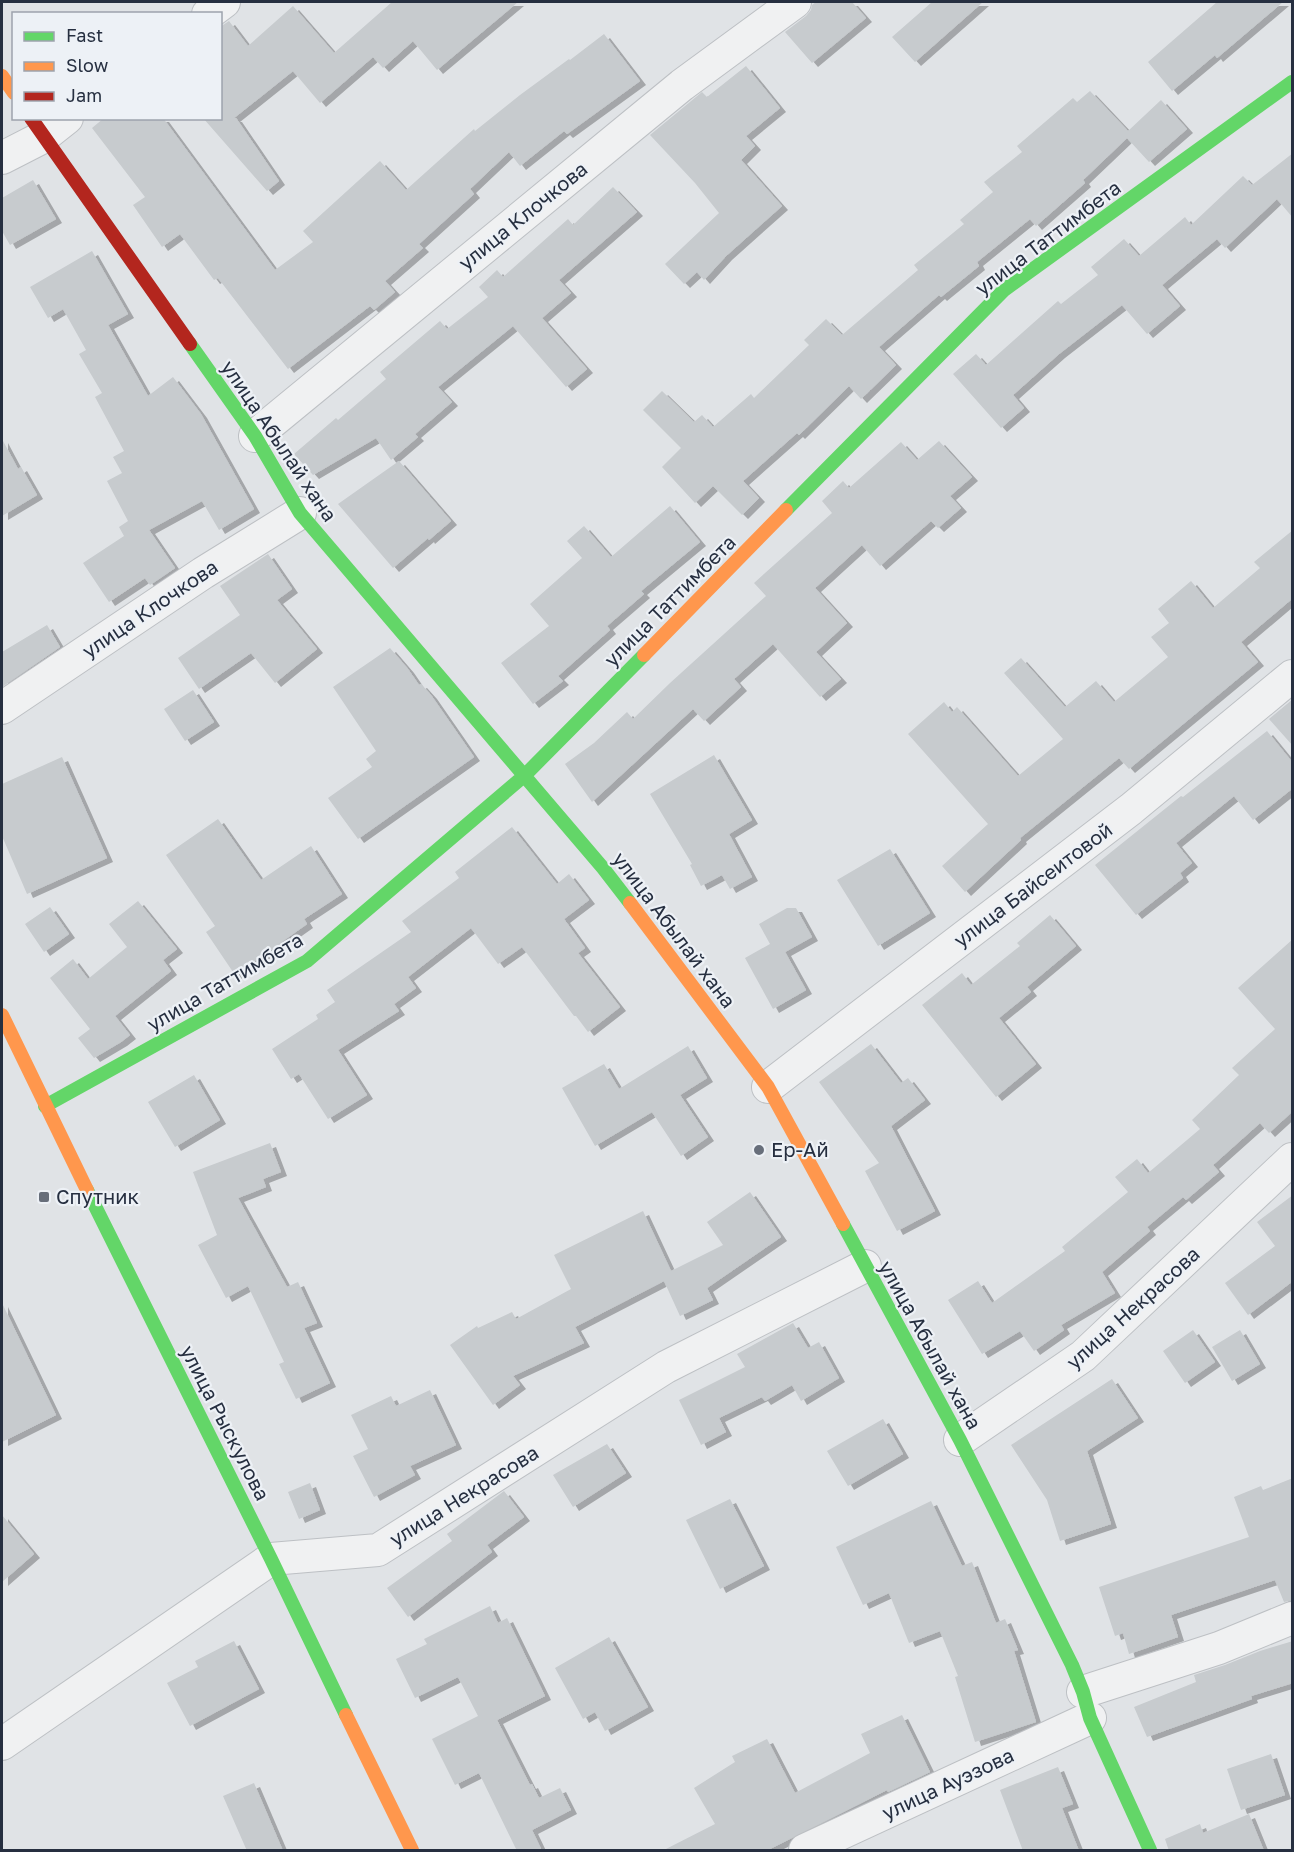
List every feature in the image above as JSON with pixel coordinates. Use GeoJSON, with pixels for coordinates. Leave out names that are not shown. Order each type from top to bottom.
{"type":"FeatureCollection","features":[{"type":"Feature","properties":{"kind":"street"},"geometry":{"type":"LineString","coordinates":[[211,12],[224,2]]}},
{"type":"Feature","properties":{"kind":"street","name":"улица Клочкова"},"geometry":{"type":"LineString","coordinates":[[255,436],[673,93],[795,2]]}},
{"type":"Feature","properties":{"kind":"street"},"geometry":{"type":"LineString","coordinates":[[2,76],[12,90]]}},
{"type":"Feature","properties":{"kind":"street","name":"улица Таттимбета"},"geometry":{"type":"LineString","coordinates":[[45,1106],[307,961],[524,776],[1004,290],[1293,82]]}},
{"type":"Feature","properties":{"kind":"street"},"geometry":{"type":"LineString","coordinates":[[2,158],[37,128],[62,120]]}},
{"type":"Feature","properties":{"kind":"street","name":"улица Абылай хана"},"geometry":{"type":"LineString","coordinates":[[37,128],[255,436],[300,513],[603,868],[768,1087],[960,1440],[1072,1665],[1086,1705],[1150,1851]]}},
{"type":"Feature","properties":{"kind":"street","name":"улица Клочкова"},"geometry":{"type":"LineString","coordinates":[[2,708],[203,573],[300,513]]}},
{"type":"Feature","properties":{"kind":"street","name":"улица Байсеитовой"},"geometry":{"type":"LineString","coordinates":[[768,1087],[1131,809],[1293,676]]}},
{"type":"Feature","properties":{"kind":"street","name":"улица Рыскулова"},"geometry":{"type":"LineString","coordinates":[[2,1015],[271,1559],[412,1851]]}},
{"type":"Feature","properties":{"kind":"street","name":"улица Некрасова"},"geometry":{"type":"LineString","coordinates":[[960,1440],[1083,1356],[1293,1160]]}},
{"type":"Feature","properties":{"kind":"street","name":"улица Некрасова"},"geometry":{"type":"LineString","coordinates":[[2,1744],[271,1559],[378,1550],[666,1367],[865,1266]]}},
{"type":"Feature","properties":{"kind":"street","name":"улица Ауэзова"},"geometry":{"type":"LineString","coordinates":[[805,1851],[1086,1705],[1293,1618]]}},
{"type":"Feature","properties":{"kind":"building"},"geometry":{"type":"Polygon","coordinates":[[[392,2],[518,2],[437,70],[413,41],[383,68],[373,57],[320,103],[293,71],[234,118],[279,181],[267,191],[205,120],[222,120],[222,26],[229,21],[248,46],[293,6],[334,53],[392,2]]]}},
{"type":"Feature","properties":{"kind":"building"},"geometry":{"type":"Polygon","coordinates":[[[816,2],[852,2],[866,18],[812,63],[785,32],[806,16],[816,2]]]}},
{"type":"Feature","properties":{"kind":"building"},"geometry":{"type":"Polygon","coordinates":[[[932,2],[983,2],[915,62],[892,37],[932,2]]]}},
{"type":"Feature","properties":{"kind":"building"},"geometry":{"type":"Polygon","coordinates":[[[1217,2],[1283,2],[1217,58],[1215,55],[1172,91],[1148,62],[1217,2]]]}},
{"type":"Feature","properties":{"kind":"building"},"geometry":{"type":"Polygon","coordinates":[[[604,34],[640,81],[567,134],[564,131],[520,166],[509,152],[470,189],[474,194],[419,244],[423,248],[385,281],[395,292],[374,310],[370,306],[288,369],[218,278],[214,280],[180,234],[162,247],[133,205],[145,197],[92,128],[102,120],[164,120],[275,270],[313,242],[303,231],[380,161],[406,190],[474,129],[475,131],[520,95],[604,34]]]}},
{"type":"Feature","properties":{"kind":"building"},"geometry":{"type":"Polygon","coordinates":[[[746,66],[780,108],[746,136],[755,146],[741,160],[782,206],[726,256],[704,280],[697,272],[684,284],[665,264],[719,213],[695,183],[650,135],[702,92],[707,97],[746,66]]]}},
{"type":"Feature","properties":{"kind":"building"},"geometry":{"type":"Polygon","coordinates":[[[1090,91],[1128,131],[1161,100],[1187,129],[1149,162],[1127,138],[1083,180],[1085,183],[1036,226],[1030,219],[977,262],[979,266],[941,297],[939,295],[879,347],[896,365],[861,399],[849,386],[799,435],[797,433],[743,481],[759,498],[742,515],[713,486],[695,503],[662,467],[681,448],[643,410],[662,391],[694,422],[702,415],[713,427],[751,394],[754,398],[809,345],[804,340],[826,319],[842,335],[918,270],[914,265],[964,224],[960,220],[993,192],[984,182],[1022,152],[1017,146],[1073,98],[1077,102],[1090,91]]]}},
{"type":"Feature","properties":{"kind":"building"},"geometry":{"type":"Polygon","coordinates":[[[1293,153],[1293,218],[1277,199],[1225,248],[1217,239],[1162,285],[1180,306],[1147,334],[1122,305],[1059,354],[1013,395],[1024,408],[1001,428],[953,374],[976,354],[986,365],[1058,301],[1061,304],[1098,275],[1091,267],[1124,239],[1139,256],[1185,217],[1191,225],[1243,176],[1252,185],[1293,153]]]}},
{"type":"Feature","properties":{"kind":"building"},"geometry":{"type":"Polygon","coordinates":[[[33,180],[56,219],[10,245],[2,231],[2,198],[33,180]]]}},
{"type":"Feature","properties":{"kind":"building"},"geometry":{"type":"Polygon","coordinates":[[[613,187],[637,212],[559,280],[571,293],[542,318],[587,369],[566,387],[513,326],[438,387],[452,402],[415,434],[418,437],[391,460],[376,438],[313,475],[294,454],[386,379],[380,372],[440,321],[447,329],[488,297],[479,287],[497,270],[503,277],[568,219],[573,225],[613,187]]]}},
{"type":"Feature","properties":{"kind":"building"},"geometry":{"type":"Polygon","coordinates":[[[92,251],[128,314],[108,325],[148,396],[173,377],[201,414],[254,509],[219,530],[202,501],[149,530],[175,568],[150,585],[145,578],[109,602],[83,563],[124,536],[119,527],[128,521],[107,481],[122,473],[113,457],[124,451],[95,397],[102,393],[79,354],[86,350],[63,309],[48,318],[30,287],[92,251]]]}},
{"type":"Feature","properties":{"kind":"building"},"geometry":{"type":"Polygon","coordinates":[[[2,439],[18,469],[21,467],[37,495],[2,516],[2,439]]]}},
{"type":"Feature","properties":{"kind":"building"},"geometry":{"type":"Polygon","coordinates":[[[939,441],[972,477],[950,496],[961,508],[938,528],[931,521],[880,566],[862,545],[815,588],[847,623],[816,652],[841,679],[820,697],[773,644],[734,679],[741,687],[704,721],[693,709],[592,802],[565,764],[594,743],[627,712],[633,719],[766,596],[754,583],[832,513],[822,501],[843,481],[849,488],[901,442],[917,460],[939,441]]]}},
{"type":"Feature","properties":{"kind":"building"},"geometry":{"type":"Polygon","coordinates":[[[399,461],[451,521],[393,568],[338,504],[399,461]]]}},
{"type":"Feature","properties":{"kind":"building"},"geometry":{"type":"Polygon","coordinates":[[[670,506],[700,542],[641,591],[644,594],[607,626],[610,630],[558,676],[563,681],[533,704],[501,663],[549,626],[530,604],[582,558],[567,541],[584,526],[611,557],[670,506]]]}},
{"type":"Feature","properties":{"kind":"building"},"geometry":{"type":"Polygon","coordinates":[[[1293,530],[1293,598],[1241,642],[1258,662],[1129,769],[1119,758],[1020,838],[1021,840],[965,892],[942,866],[988,824],[908,734],[944,702],[952,712],[957,707],[1018,776],[1063,739],[1004,673],[1021,658],[1065,707],[1096,681],[1114,702],[1168,657],[1151,637],[1169,623],[1158,609],[1191,581],[1213,608],[1260,568],[1254,562],[1293,530]]]}},
{"type":"Feature","properties":{"kind":"building"},"geometry":{"type":"Polygon","coordinates":[[[268,554],[292,589],[277,600],[317,649],[275,683],[251,653],[199,689],[178,658],[240,615],[220,586],[268,554]]]}},
{"type":"Feature","properties":{"kind":"building"},"geometry":{"type":"Polygon","coordinates":[[[47,625],[60,647],[2,687],[2,652],[47,625]]]}},
{"type":"Feature","properties":{"kind":"building"},"geometry":{"type":"Polygon","coordinates":[[[390,648],[419,685],[421,684],[431,695],[474,757],[358,839],[328,798],[372,767],[366,759],[376,751],[333,687],[390,648]]]}},
{"type":"Feature","properties":{"kind":"building"},"geometry":{"type":"Polygon","coordinates":[[[193,690],[214,722],[185,741],[164,709],[193,690]]]}},
{"type":"Feature","properties":{"kind":"building"},"geometry":{"type":"Polygon","coordinates":[[[1293,699],[1293,746],[1269,719],[1293,699]]]}},
{"type":"Feature","properties":{"kind":"building"},"geometry":{"type":"Polygon","coordinates":[[[1267,731],[1293,763],[1293,788],[1253,820],[1234,796],[1176,843],[1192,863],[1180,873],[1183,878],[1136,915],[1095,865],[1267,731]]]}},
{"type":"Feature","properties":{"kind":"building"},"geometry":{"type":"Polygon","coordinates":[[[714,755],[752,820],[729,834],[752,877],[730,889],[722,875],[701,886],[690,865],[692,864],[650,794],[714,755]]]}},
{"type":"Feature","properties":{"kind":"building"},"geometry":{"type":"Polygon","coordinates":[[[62,757],[107,858],[27,894],[2,836],[2,784],[62,757]]]}},
{"type":"Feature","properties":{"kind":"building"},"geometry":{"type":"Polygon","coordinates":[[[218,819],[261,880],[311,846],[342,894],[304,919],[307,924],[235,975],[206,932],[215,926],[166,855],[218,819]]]}},
{"type":"Feature","properties":{"kind":"building"},"geometry":{"type":"Polygon","coordinates":[[[512,827],[557,884],[569,874],[589,900],[564,919],[585,948],[578,953],[620,1007],[588,1032],[522,947],[498,964],[471,928],[408,977],[416,988],[394,1004],[399,1011],[338,1050],[367,1095],[328,1119],[299,1074],[291,1079],[272,1049],[318,1019],[316,1015],[335,1002],[327,990],[411,932],[402,921],[459,878],[455,872],[512,827]]]}},
{"type":"Feature","properties":{"kind":"building"},"geometry":{"type":"Polygon","coordinates":[[[890,849],[930,913],[878,946],[837,880],[890,849]]]}},
{"type":"Feature","properties":{"kind":"building"},"geometry":{"type":"Polygon","coordinates":[[[138,901],[177,949],[163,960],[171,971],[115,1016],[130,1035],[94,1058],[78,1038],[90,1029],[50,978],[73,959],[88,979],[127,947],[109,924],[138,901]]]}},
{"type":"Feature","properties":{"kind":"building"},"geometry":{"type":"Polygon","coordinates":[[[50,907],[69,934],[44,952],[25,924],[50,907]]]}},
{"type":"Feature","properties":{"kind":"building"},"geometry":{"type":"Polygon","coordinates":[[[787,908],[796,908],[812,937],[785,952],[806,990],[773,1009],[745,958],[770,944],[759,924],[787,908]]]}},
{"type":"Feature","properties":{"kind":"building"},"geometry":{"type":"Polygon","coordinates":[[[1050,915],[1076,946],[1027,987],[1031,992],[999,1018],[1036,1064],[996,1097],[922,1005],[962,973],[971,985],[1020,946],[1017,943],[1050,915]]]}},
{"type":"Feature","properties":{"kind":"building"},"geometry":{"type":"Polygon","coordinates":[[[1293,939],[1293,1111],[1269,1133],[1260,1123],[1213,1165],[1219,1172],[1186,1200],[1183,1197],[1147,1227],[1150,1231],[1102,1272],[1115,1293],[1061,1325],[1064,1330],[1034,1351],[1020,1331],[982,1354],[948,1300],[978,1281],[992,1303],[1065,1251],[1062,1247],[1128,1192],[1115,1177],[1137,1159],[1148,1173],[1200,1129],[1192,1120],[1239,1075],[1232,1068],[1275,1029],[1238,988],[1293,939]]]}},
{"type":"Feature","properties":{"kind":"building"},"geometry":{"type":"Polygon","coordinates":[[[871,1044],[901,1083],[908,1078],[925,1100],[891,1126],[935,1211],[897,1231],[865,1171],[879,1163],[819,1082],[871,1044]]]}},
{"type":"Feature","properties":{"kind":"building"},"geometry":{"type":"Polygon","coordinates":[[[688,1046],[707,1078],[680,1095],[708,1137],[681,1156],[652,1112],[595,1146],[562,1088],[604,1064],[619,1089],[688,1046]]]}},
{"type":"Feature","properties":{"kind":"building"},"geometry":{"type":"Polygon","coordinates":[[[194,1075],[220,1120],[175,1147],[148,1102],[194,1075]]]}},
{"type":"Feature","properties":{"kind":"building"},"geometry":{"type":"Polygon","coordinates":[[[270,1143],[281,1172],[263,1179],[266,1187],[238,1198],[287,1287],[298,1282],[317,1323],[304,1328],[330,1383],[296,1399],[279,1364],[284,1362],[248,1286],[226,1298],[198,1245],[217,1235],[193,1172],[270,1143]]]}},
{"type":"Feature","properties":{"kind":"building"},"geometry":{"type":"Polygon","coordinates":[[[750,1192],[781,1237],[707,1288],[713,1300],[680,1316],[664,1281],[575,1327],[584,1343],[513,1376],[520,1385],[493,1405],[450,1345],[477,1326],[478,1328],[512,1312],[516,1319],[571,1289],[554,1255],[643,1211],[671,1271],[723,1245],[707,1222],[750,1192]]]}},
{"type":"Feature","properties":{"kind":"building"},"geometry":{"type":"Polygon","coordinates":[[[1293,1195],[1293,1281],[1248,1315],[1225,1283],[1275,1246],[1257,1222],[1293,1195]]]}},
{"type":"Feature","properties":{"kind":"building"},"geometry":{"type":"Polygon","coordinates":[[[2,1303],[56,1415],[2,1442],[2,1303]]]}},
{"type":"Feature","properties":{"kind":"building"},"geometry":{"type":"Polygon","coordinates":[[[793,1323],[808,1348],[819,1342],[839,1378],[801,1401],[792,1385],[765,1401],[762,1397],[719,1418],[726,1432],[701,1445],[679,1400],[745,1367],[737,1354],[793,1323]]]}},
{"type":"Feature","properties":{"kind":"building"},"geometry":{"type":"Polygon","coordinates":[[[1193,1330],[1215,1362],[1185,1383],[1163,1351],[1193,1330]]]}},
{"type":"Feature","properties":{"kind":"building"},"geometry":{"type":"Polygon","coordinates":[[[1240,1330],[1260,1364],[1232,1381],[1212,1347],[1240,1330]]]}},
{"type":"Feature","properties":{"kind":"building"},"geometry":{"type":"Polygon","coordinates":[[[1112,1379],[1138,1418],[1087,1451],[1111,1524],[1060,1541],[1047,1500],[1011,1445],[1112,1379]]]}},
{"type":"Feature","properties":{"kind":"building"},"geometry":{"type":"Polygon","coordinates":[[[430,1390],[456,1445],[410,1466],[415,1475],[374,1497],[353,1456],[368,1449],[351,1415],[391,1396],[396,1406],[430,1390]]]}},
{"type":"Feature","properties":{"kind":"building"},"geometry":{"type":"Polygon","coordinates":[[[883,1419],[903,1454],[848,1486],[827,1451],[883,1419]]]}},
{"type":"Feature","properties":{"kind":"building"},"geometry":{"type":"Polygon","coordinates":[[[607,1444],[626,1473],[573,1507],[553,1475],[607,1444]]]}},
{"type":"Feature","properties":{"kind":"building"},"geometry":{"type":"Polygon","coordinates":[[[1293,1478],[1293,1600],[1284,1602],[1275,1580],[1171,1615],[1178,1637],[1129,1654],[1123,1633],[1115,1636],[1099,1587],[1249,1537],[1234,1497],[1261,1486],[1263,1490],[1293,1478]]]}},
{"type":"Feature","properties":{"kind":"building"},"geometry":{"type":"Polygon","coordinates":[[[310,1483],[320,1510],[299,1519],[288,1492],[310,1483]]]}},
{"type":"Feature","properties":{"kind":"building"},"geometry":{"type":"Polygon","coordinates":[[[504,1491],[524,1517],[487,1545],[492,1552],[408,1617],[387,1588],[452,1541],[447,1534],[504,1491]]]}},
{"type":"Feature","properties":{"kind":"building"},"geometry":{"type":"Polygon","coordinates":[[[730,1499],[764,1566],[720,1589],[686,1520],[730,1499]]]}},
{"type":"Feature","properties":{"kind":"building"},"geometry":{"type":"Polygon","coordinates":[[[931,1501],[962,1566],[972,1562],[996,1623],[1005,1619],[1018,1650],[1014,1651],[1036,1722],[975,1742],[955,1677],[958,1676],[940,1631],[909,1643],[889,1593],[863,1605],[836,1547],[931,1501]]]}},
{"type":"Feature","properties":{"kind":"building"},"geometry":{"type":"Polygon","coordinates":[[[2,1515],[34,1554],[2,1582],[2,1515]]]}},
{"type":"Feature","properties":{"kind":"building"},"geometry":{"type":"Polygon","coordinates":[[[490,1606],[498,1623],[507,1618],[545,1696],[497,1720],[539,1798],[560,1788],[571,1810],[532,1830],[542,1851],[517,1851],[479,1773],[455,1785],[432,1739],[478,1716],[458,1677],[415,1698],[396,1659],[427,1644],[424,1639],[490,1606]]]}},
{"type":"Feature","properties":{"kind":"building"},"geometry":{"type":"Polygon","coordinates":[[[609,1637],[648,1707],[605,1731],[595,1712],[583,1719],[555,1668],[609,1637]]]}},
{"type":"Feature","properties":{"kind":"building"},"geometry":{"type":"Polygon","coordinates":[[[234,1641],[259,1689],[190,1726],[167,1683],[198,1667],[195,1661],[234,1641]]]}},
{"type":"Feature","properties":{"kind":"building"},"geometry":{"type":"Polygon","coordinates":[[[1293,1641],[1293,1683],[1251,1696],[1252,1699],[1147,1737],[1134,1707],[1196,1682],[1194,1675],[1293,1641]]]}},
{"type":"Feature","properties":{"kind":"building"},"geometry":{"type":"Polygon","coordinates":[[[902,1715],[930,1772],[888,1792],[887,1790],[766,1851],[662,1851],[715,1824],[694,1788],[735,1762],[732,1756],[767,1739],[795,1793],[870,1753],[861,1734],[902,1715]]]}},
{"type":"Feature","properties":{"kind":"building"},"geometry":{"type":"Polygon","coordinates":[[[1271,1754],[1285,1795],[1241,1810],[1227,1769],[1271,1754]]]}},
{"type":"Feature","properties":{"kind":"building"},"geometry":{"type":"Polygon","coordinates":[[[1058,1767],[1073,1804],[1062,1808],[1079,1851],[1023,1851],[1000,1790],[1058,1767]]]}},
{"type":"Feature","properties":{"kind":"building"},"geometry":{"type":"Polygon","coordinates":[[[254,1783],[283,1851],[247,1851],[223,1796],[254,1783]]]}},
{"type":"Feature","properties":{"kind":"building"},"geometry":{"type":"Polygon","coordinates":[[[1249,1814],[1264,1851],[1169,1851],[1165,1839],[1200,1824],[1203,1833],[1249,1814]]]}},
{"type":"Feature","properties":{"kind":"traffic: fast"},"geometry":{"type":"LineString","coordinates":[[786,510],[1004,290],[1292,82]]}},
{"type":"Feature","properties":{"kind":"traffic: fast"},"geometry":{"type":"LineString","coordinates":[[190,344],[255,436],[300,513],[603,868],[630,903]]}},
{"type":"Feature","properties":{"kind":"traffic: fast"},"geometry":{"type":"LineString","coordinates":[[45,1106],[307,961],[524,776],[644,655]]}},
{"type":"Feature","properties":{"kind":"traffic: fast"},"geometry":{"type":"LineString","coordinates":[[87,1190],[346,1715]]}},
{"type":"Feature","properties":{"kind":"traffic: fast"},"geometry":{"type":"LineString","coordinates":[[843,1224],[960,1440],[1072,1665],[1090,1718],[1150,1850]]}},
{"type":"Feature","properties":{"kind":"traffic: slow"},"geometry":{"type":"LineString","coordinates":[[2,76],[12,90]]}},
{"type":"Feature","properties":{"kind":"traffic: slow"},"geometry":{"type":"LineString","coordinates":[[644,655],[786,510]]}},
{"type":"Feature","properties":{"kind":"traffic: slow"},"geometry":{"type":"LineString","coordinates":[[630,903],[768,1087],[843,1224]]}},
{"type":"Feature","properties":{"kind":"traffic: slow"},"geometry":{"type":"LineString","coordinates":[[2,1015],[87,1190]]}},
{"type":"Feature","properties":{"kind":"traffic: slow"},"geometry":{"type":"LineString","coordinates":[[346,1715],[412,1850]]}},
{"type":"Feature","properties":{"kind":"traffic: jam"},"geometry":{"type":"LineString","coordinates":[[32,120],[190,344]]}},
{"type":"Feature","properties":{"kind":"place","name":"Ер-Ай"},"geometry":{"type":"Point","coordinates":[759,1150]}},
{"type":"Feature","properties":{"kind":"place","name":"Спутник"},"geometry":{"type":"Point","coordinates":[44,1197]}}]}
